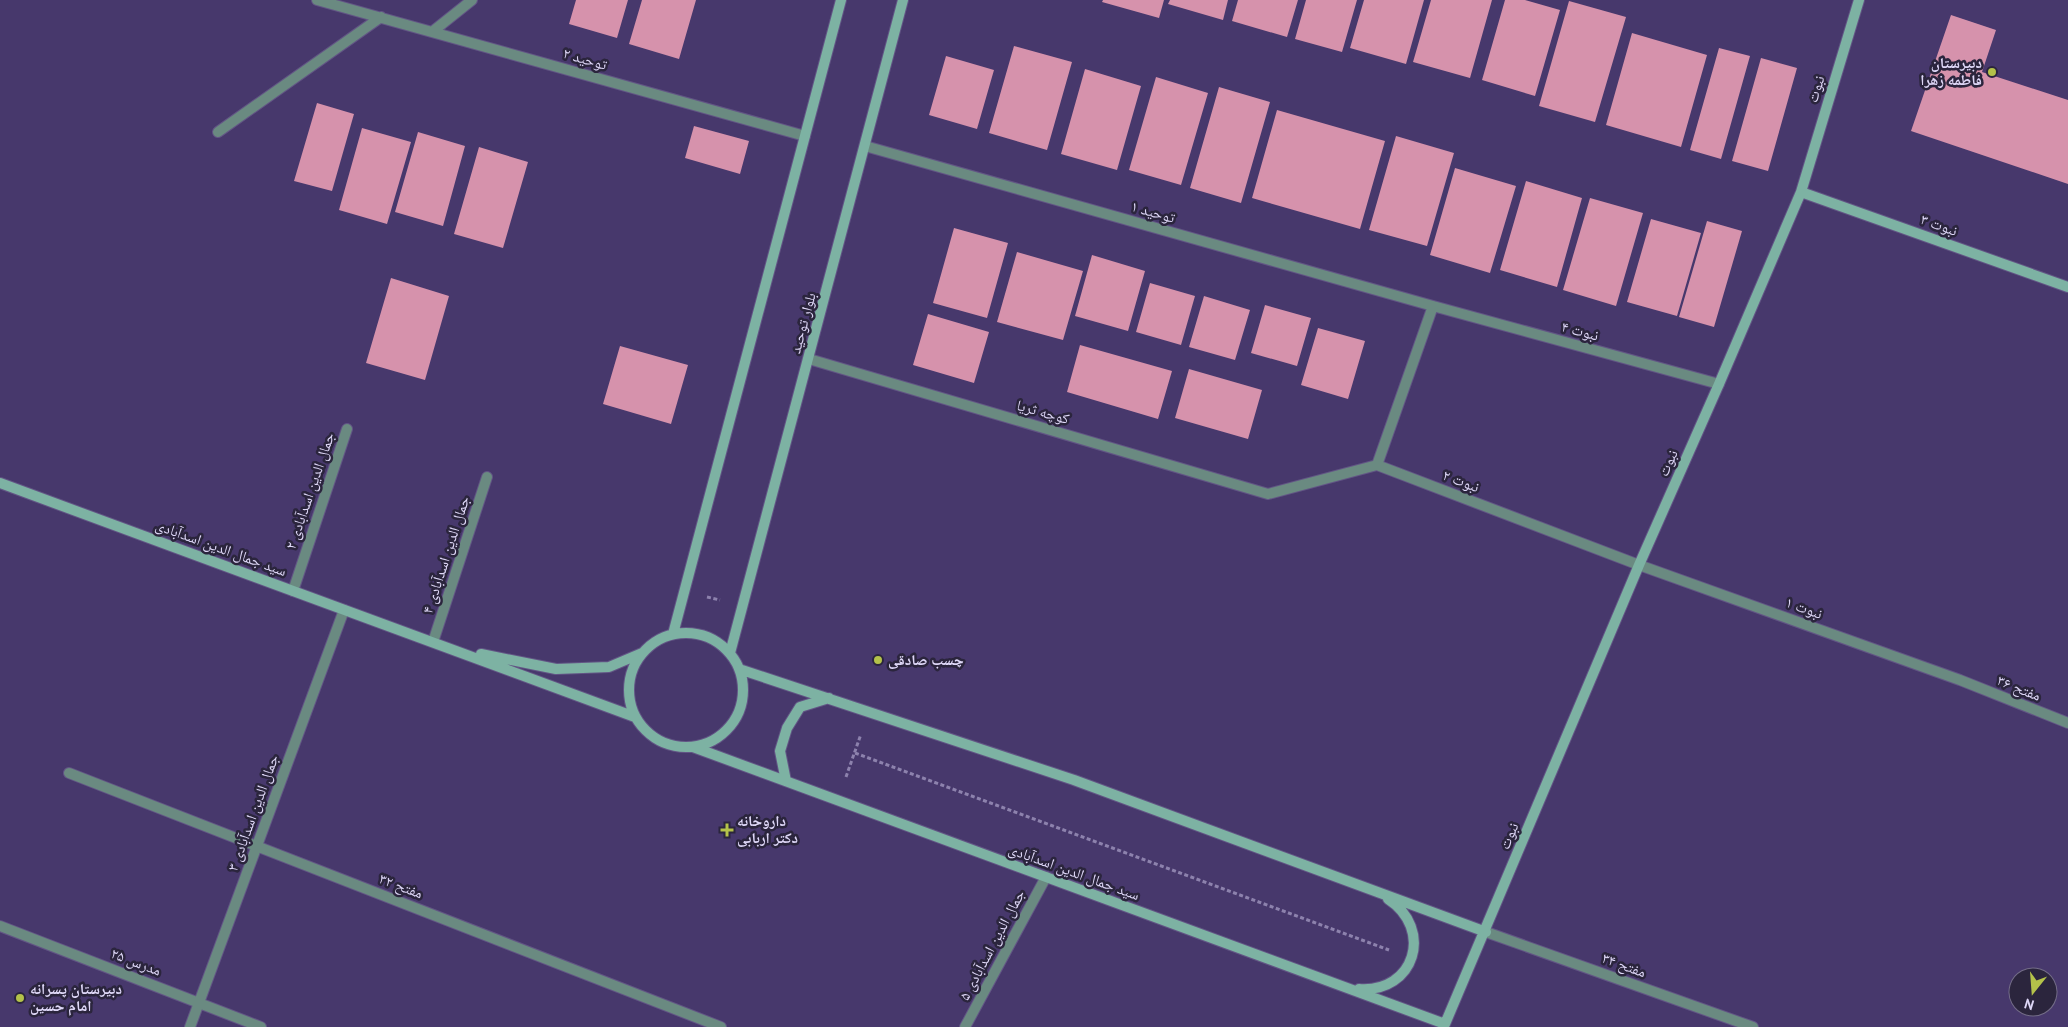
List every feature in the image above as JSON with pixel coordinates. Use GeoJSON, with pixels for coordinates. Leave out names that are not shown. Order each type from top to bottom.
{"type":"FeatureCollection","features":[{"type":"Feature","properties":{"kind":"street","name":"توحید ۲"},"geometry":{"type":"LineString","coordinates":[[317,0],[805,136]]}},
{"type":"Feature","properties":{"kind":"street"},"geometry":{"type":"LineString","coordinates":[[432,32],[472,0]]}},
{"type":"Feature","properties":{"kind":"street"},"geometry":{"type":"LineString","coordinates":[[673,634],[841,0]]}},
{"type":"Feature","properties":{"kind":"street","name":"بلوار توحید"},"geometry":{"type":"LineString","coordinates":[[730,653],[903,0]]}},
{"type":"Feature","properties":{"kind":"street","name":"نبوت"},"geometry":{"type":"LineString","coordinates":[[1445,1026],[1639,564],[1801,192],[1859,0]]}},
{"type":"Feature","properties":{"kind":"street"},"geometry":{"type":"LineString","coordinates":[[218,132],[381,18]]}},
{"type":"Feature","properties":{"kind":"street","name":"توحید ۱"},"geometry":{"type":"LineString","coordinates":[[865,146],[1433,306]]}},
{"type":"Feature","properties":{"kind":"street","name":"نبوت ۳"},"geometry":{"type":"LineString","coordinates":[[1801,192],[2068,287]]}},
{"type":"Feature","properties":{"kind":"street"},"geometry":{"type":"LineString","coordinates":[[1377,465],[1433,306]]}},
{"type":"Feature","properties":{"kind":"street","name":"نبوت ۴"},"geometry":{"type":"LineString","coordinates":[[1433,306],[1719,384]]}},
{"type":"Feature","properties":{"kind":"street","name":"کوچه ثریا"},"geometry":{"type":"LineString","coordinates":[[809,359],[1268,494],[1377,465]]}},
{"type":"Feature","properties":{"kind":"street","name":"جمال الدین اسدآبادی ۲"},"geometry":{"type":"LineString","coordinates":[[293,591],[347,428]]}},
{"type":"Feature","properties":{"kind":"street","name":"نبوت ۲"},"geometry":{"type":"LineString","coordinates":[[1377,465],[1639,564]]}},
{"type":"Feature","properties":{"kind":"street","name":"جمال الدین اسدآبادی ۴"},"geometry":{"type":"LineString","coordinates":[[432,642],[487,477]]}},
{"type":"Feature","properties":{"kind":"street","name":"سید جمال الدین اسدآبادی"},"geometry":{"type":"LineString","coordinates":[[0,483],[635,717]]}},
{"type":"Feature","properties":{"kind":"street","name":"نبوت ۱"},"geometry":{"type":"LineString","coordinates":[[1639,564],[1960,680]]}},
{"type":"Feature","properties":{"kind":"street","name":"جمال الدین اسدآبادی ۳"},"geometry":{"type":"LineString","coordinates":[[190,1027],[344,610]]}},
{"type":"Feature","properties":{"kind":"street"},"geometry":{"type":"LineString","coordinates":[[688,633],[704,636],[718,643],[730,653],[739,668],[744,685],[742,703],[736,719],[725,733],[710,742],[693,747],[676,747],[659,741],[646,731],[635,717],[629,701],[629,684],[634,667],[643,652],[656,641],[673,634],[688,633]]}},
{"type":"Feature","properties":{"kind":"street","name":"سید جمال الدین اسدآبادی"},"geometry":{"type":"LineString","coordinates":[[432,642],[494,658],[556,669],[609,667],[643,652]]}},
{"type":"Feature","properties":{"kind":"street"},"geometry":{"type":"LineString","coordinates":[[739,668],[1074,780],[1486,932]]}},
{"type":"Feature","properties":{"kind":"street","name":"مفتح ۳۶"},"geometry":{"type":"LineString","coordinates":[[1960,680],[2068,723]]}},
{"type":"Feature","properties":{"kind":"street"},"geometry":{"type":"LineString","coordinates":[[786,781],[780,751],[787,728],[800,708],[829,698]]}},
{"type":"Feature","properties":{"kind":"street","name":"سید جمال الدین اسدآبادی"},"geometry":{"type":"LineString","coordinates":[[693,747],[1350,989],[1445,1026]]}},
{"type":"Feature","properties":{"kind":"street","name":"مفتح ۳۲"},"geometry":{"type":"LineString","coordinates":[[69,773],[721,1027]]}},
{"type":"Feature","properties":{"kind":"street","name":"جمال الدین اسدآبادی ۵"},"geometry":{"type":"LineString","coordinates":[[965,1027],[1046,877]]}},
{"type":"Feature","properties":{"kind":"street"},"geometry":{"type":"LineString","coordinates":[[1350,989],[1381,988],[1395,982],[1406,971],[1412,957],[1414,942],[1411,928],[1395,903],[1381,894]]}},
{"type":"Feature","properties":{"kind":"street","name":"مدرس ۲۵"},"geometry":{"type":"LineString","coordinates":[[0,926],[261,1027]]}},
{"type":"Feature","properties":{"kind":"street","name":"مفتح ۳۴"},"geometry":{"type":"LineString","coordinates":[[1486,932],[1753,1027]]}},
{"type":"Feature","properties":{"kind":"path"},"geometry":{"type":"LineString","coordinates":[[684,590],[742,606]]}},
{"type":"Feature","properties":{"kind":"path"},"geometry":{"type":"LineString","coordinates":[[838,800],[869,712]]}},
{"type":"Feature","properties":{"kind":"path"},"geometry":{"type":"LineString","coordinates":[[855,752],[1392,951],[1406,971]]}},
{"type":"Feature","properties":{"kind":"building"},"geometry":{"type":"Polygon","coordinates":[[[576,0],[628,0],[617,38],[569,24],[576,0]]]}},
{"type":"Feature","properties":{"kind":"building"},"geometry":{"type":"Polygon","coordinates":[[[642,0],[696,0],[679,59],[629,44],[642,0]]]}},
{"type":"Feature","properties":{"kind":"building"},"geometry":{"type":"Polygon","coordinates":[[[1103,0],[1164,0],[1159,18],[1102,2],[1103,0]]]}},
{"type":"Feature","properties":{"kind":"building"},"geometry":{"type":"Polygon","coordinates":[[[1170,0],[1228,0],[1223,20],[1168,4],[1170,0]]]}},
{"type":"Feature","properties":{"kind":"building"},"geometry":{"type":"Polygon","coordinates":[[[1238,0],[1298,0],[1287,37],[1232,21],[1238,0]]]}},
{"type":"Feature","properties":{"kind":"building"},"geometry":{"type":"Polygon","coordinates":[[[1306,0],[1357,0],[1342,52],[1295,39],[1306,0]]]}},
{"type":"Feature","properties":{"kind":"building"},"geometry":{"type":"Polygon","coordinates":[[[1364,0],[1424,0],[1406,64],[1350,48],[1364,0]]]}},
{"type":"Feature","properties":{"kind":"building"},"geometry":{"type":"Polygon","coordinates":[[[1431,0],[1492,0],[1470,78],[1413,62],[1431,0]]]}},
{"type":"Feature","properties":{"kind":"building"},"geometry":{"type":"Polygon","coordinates":[[[1505,0],[1525,0],[1560,10],[1535,96],[1482,80],[1505,0]]]}},
{"type":"Feature","properties":{"kind":"building"},"geometry":{"type":"Polygon","coordinates":[[[1569,1],[1626,17],[1595,122],[1539,106],[1569,1]]]}},
{"type":"Feature","properties":{"kind":"building"},"geometry":{"type":"Polygon","coordinates":[[[1951,15],[1996,30],[1982,72],[2068,100],[2068,184],[1911,131],[1951,15]]]}},
{"type":"Feature","properties":{"kind":"building"},"geometry":{"type":"Polygon","coordinates":[[[1632,33],[1707,55],[1681,147],[1606,125],[1632,33]]]}},
{"type":"Feature","properties":{"kind":"building"},"geometry":{"type":"Polygon","coordinates":[[[1014,46],[1072,62],[1047,150],[989,133],[1014,46]]]}},
{"type":"Feature","properties":{"kind":"building"},"geometry":{"type":"Polygon","coordinates":[[[1719,48],[1750,56],[1721,159],[1690,150],[1719,48]]]}},
{"type":"Feature","properties":{"kind":"building"},"geometry":{"type":"Polygon","coordinates":[[[946,56],[994,70],[977,129],[929,115],[946,56]]]}},
{"type":"Feature","properties":{"kind":"building"},"geometry":{"type":"Polygon","coordinates":[[[1761,58],[1797,68],[1768,171],[1732,161],[1761,58]]]}},
{"type":"Feature","properties":{"kind":"building"},"geometry":{"type":"Polygon","coordinates":[[[1085,69],[1141,86],[1117,170],[1061,154],[1085,69]]]}},
{"type":"Feature","properties":{"kind":"building"},"geometry":{"type":"Polygon","coordinates":[[[1156,77],[1208,93],[1181,185],[1129,170],[1156,77]]]}},
{"type":"Feature","properties":{"kind":"building"},"geometry":{"type":"Polygon","coordinates":[[[1219,87],[1270,102],[1241,203],[1190,188],[1219,87]]]}},
{"type":"Feature","properties":{"kind":"building"},"geometry":{"type":"Polygon","coordinates":[[[317,103],[354,114],[332,191],[294,181],[317,103]]]}},
{"type":"Feature","properties":{"kind":"building"},"geometry":{"type":"Polygon","coordinates":[[[1277,110],[1385,141],[1360,229],[1252,198],[1277,110]]]}},
{"type":"Feature","properties":{"kind":"building"},"geometry":{"type":"Polygon","coordinates":[[[694,126],[749,141],[740,174],[685,158],[694,126]]]}},
{"type":"Feature","properties":{"kind":"building"},"geometry":{"type":"Polygon","coordinates":[[[362,128],[411,142],[387,224],[339,210],[362,128]]]}},
{"type":"Feature","properties":{"kind":"building"},"geometry":{"type":"Polygon","coordinates":[[[418,132],[465,146],[443,226],[395,212],[418,132]]]}},
{"type":"Feature","properties":{"kind":"building"},"geometry":{"type":"Polygon","coordinates":[[[1396,136],[1454,153],[1427,246],[1369,230],[1396,136]]]}},
{"type":"Feature","properties":{"kind":"building"},"geometry":{"type":"Polygon","coordinates":[[[479,147],[528,162],[503,248],[454,234],[479,147]]]}},
{"type":"Feature","properties":{"kind":"building"},"geometry":{"type":"Polygon","coordinates":[[[1455,168],[1516,186],[1490,273],[1430,255],[1455,168]]]}},
{"type":"Feature","properties":{"kind":"building"},"geometry":{"type":"Polygon","coordinates":[[[1526,181],[1582,198],[1557,287],[1500,270],[1526,181]]]}},
{"type":"Feature","properties":{"kind":"building"},"geometry":{"type":"Polygon","coordinates":[[[1590,198],[1643,213],[1616,306],[1563,290],[1590,198]]]}},
{"type":"Feature","properties":{"kind":"building"},"geometry":{"type":"Polygon","coordinates":[[[1651,219],[1701,233],[1677,316],[1627,302],[1651,219]]]}},
{"type":"Feature","properties":{"kind":"building"},"geometry":{"type":"Polygon","coordinates":[[[1707,221],[1742,231],[1714,327],[1679,317],[1707,221]]]}},
{"type":"Feature","properties":{"kind":"building"},"geometry":{"type":"Polygon","coordinates":[[[954,228],[1008,243],[987,318],[933,303],[954,228]]]}},
{"type":"Feature","properties":{"kind":"building"},"geometry":{"type":"Polygon","coordinates":[[[1017,252],[1083,271],[1063,340],[997,322],[1017,252]]]}},
{"type":"Feature","properties":{"kind":"building"},"geometry":{"type":"Polygon","coordinates":[[[1092,255],[1145,271],[1128,331],[1075,316],[1092,255]]]}},
{"type":"Feature","properties":{"kind":"building"},"geometry":{"type":"Polygon","coordinates":[[[391,278],[449,296],[425,380],[366,363],[391,278]]]}},
{"type":"Feature","properties":{"kind":"building"},"geometry":{"type":"Polygon","coordinates":[[[1150,283],[1195,296],[1181,345],[1136,332],[1150,283]]]}},
{"type":"Feature","properties":{"kind":"building"},"geometry":{"type":"Polygon","coordinates":[[[1204,296],[1250,310],[1235,360],[1189,347],[1204,296]]]}},
{"type":"Feature","properties":{"kind":"building"},"geometry":{"type":"Polygon","coordinates":[[[1265,305],[1311,318],[1297,366],[1251,353],[1265,305]]]}},
{"type":"Feature","properties":{"kind":"building"},"geometry":{"type":"Polygon","coordinates":[[[928,314],[989,332],[974,383],[913,365],[928,314]]]}},
{"type":"Feature","properties":{"kind":"building"},"geometry":{"type":"Polygon","coordinates":[[[1318,328],[1365,341],[1348,399],[1301,385],[1318,328]]]}},
{"type":"Feature","properties":{"kind":"building"},"geometry":{"type":"Polygon","coordinates":[[[1080,345],[1172,371],[1158,419],[1067,392],[1080,345]]]}},
{"type":"Feature","properties":{"kind":"building"},"geometry":{"type":"Polygon","coordinates":[[[620,346],[688,365],[671,424],[603,404],[620,346]]]}},
{"type":"Feature","properties":{"kind":"building"},"geometry":{"type":"Polygon","coordinates":[[[1189,369],[1262,390],[1248,439],[1175,418],[1189,369]]]}},
{"type":"Feature","properties":{"kind":"place","name":"دبیرستان فاطمه زهرا"},"geometry":{"type":"Point","coordinates":[1992,72]}},
{"type":"Feature","properties":{"kind":"place","name":"چسب صادقی"},"geometry":{"type":"Point","coordinates":[878,660]}},
{"type":"Feature","properties":{"kind":"place","name":"داروخانه دکتر اربابی"},"geometry":{"type":"Point","coordinates":[727,830]}},
{"type":"Feature","properties":{"kind":"place","name":"دبیرستان پسرانه امام حسین"},"geometry":{"type":"Point","coordinates":[20,998]}}]}
